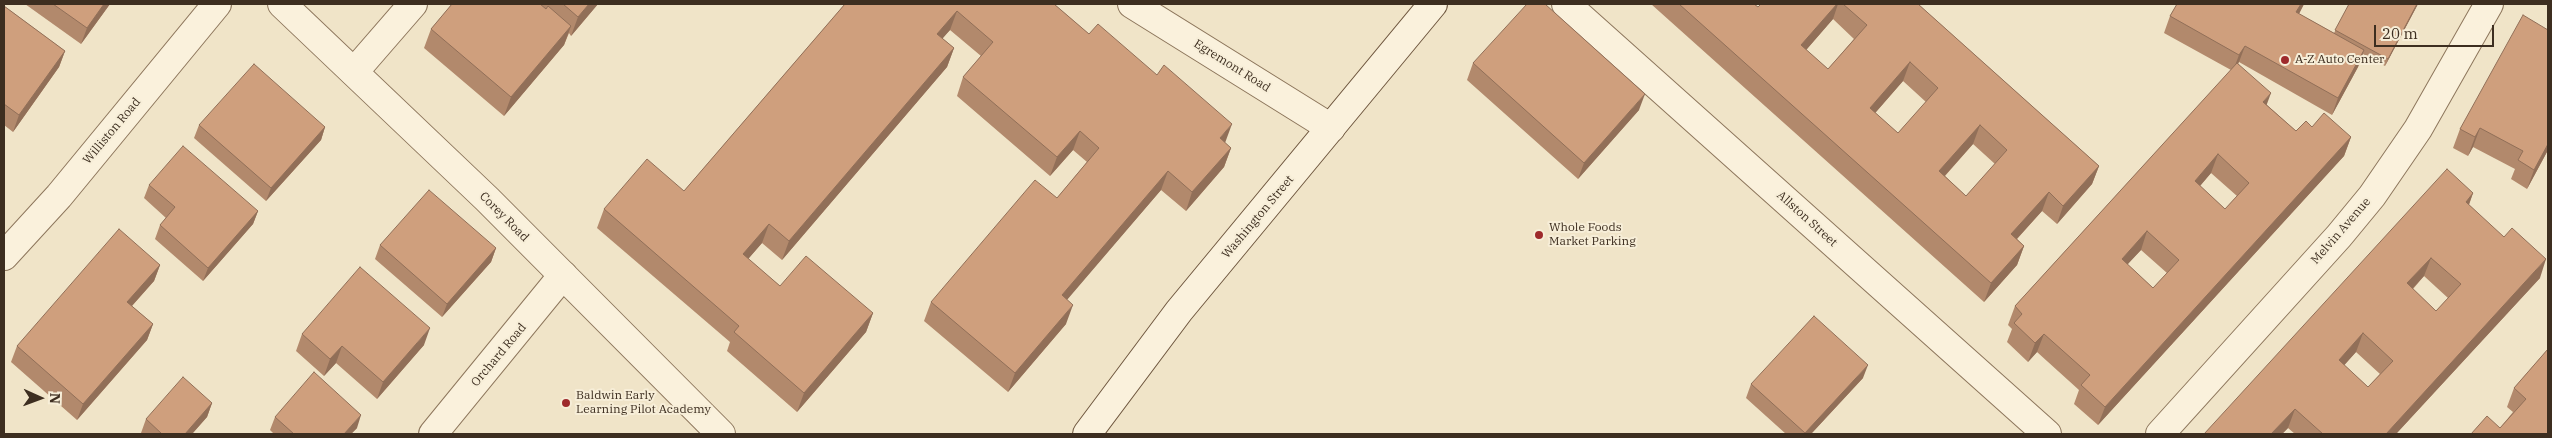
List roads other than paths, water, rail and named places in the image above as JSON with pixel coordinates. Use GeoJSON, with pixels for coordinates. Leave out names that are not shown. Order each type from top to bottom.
{"type":"FeatureCollection","features":[{"type":"Feature","properties":{"kind":"street","name":"Williston Road"},"geometry":{"type":"LineString","coordinates":[[4,256],[59,196],[217,4]]}},
{"type":"Feature","properties":{"kind":"street","name":"Corey Road"},"geometry":{"type":"LineString","coordinates":[[282,4],[563,275],[721,434]]}},
{"type":"Feature","properties":{"kind":"street"},"geometry":{"type":"LineString","coordinates":[[354,72],[413,4]]}},
{"type":"Feature","properties":{"kind":"street","name":"Egremont Road"},"geometry":{"type":"LineString","coordinates":[[1132,4],[1331,128]]}},
{"type":"Feature","properties":{"kind":"street","name":"Washington Street"},"geometry":{"type":"LineString","coordinates":[[1087,434],[1179,311],[1434,4]]}},
{"type":"Feature","properties":{"kind":"street","name":"Allston Street"},"geometry":{"type":"LineString","coordinates":[[1566,4],[2047,434]]}},
{"type":"Feature","properties":{"kind":"street","name":"Melvin Avenue"},"geometry":{"type":"LineString","coordinates":[[2160,434],[2339,236],[2372,196],[2418,129],[2489,4]]}},
{"type":"Feature","properties":{"kind":"street","name":"Orchard Road"},"geometry":{"type":"LineString","coordinates":[[433,434],[563,275]]}},
{"type":"Feature","properties":{"kind":"place","name":"A-Z Auto Center"},"geometry":{"type":"Point","coordinates":[2285,60]}},
{"type":"Feature","properties":{"kind":"place","name":"Whole Foods Market Parking"},"geometry":{"type":"Point","coordinates":[1539,235]}},
{"type":"Feature","properties":{"kind":"place","name":"Baldwin Early Learning Pilot Academy"},"geometry":{"type":"Point","coordinates":[566,403]}}]}
